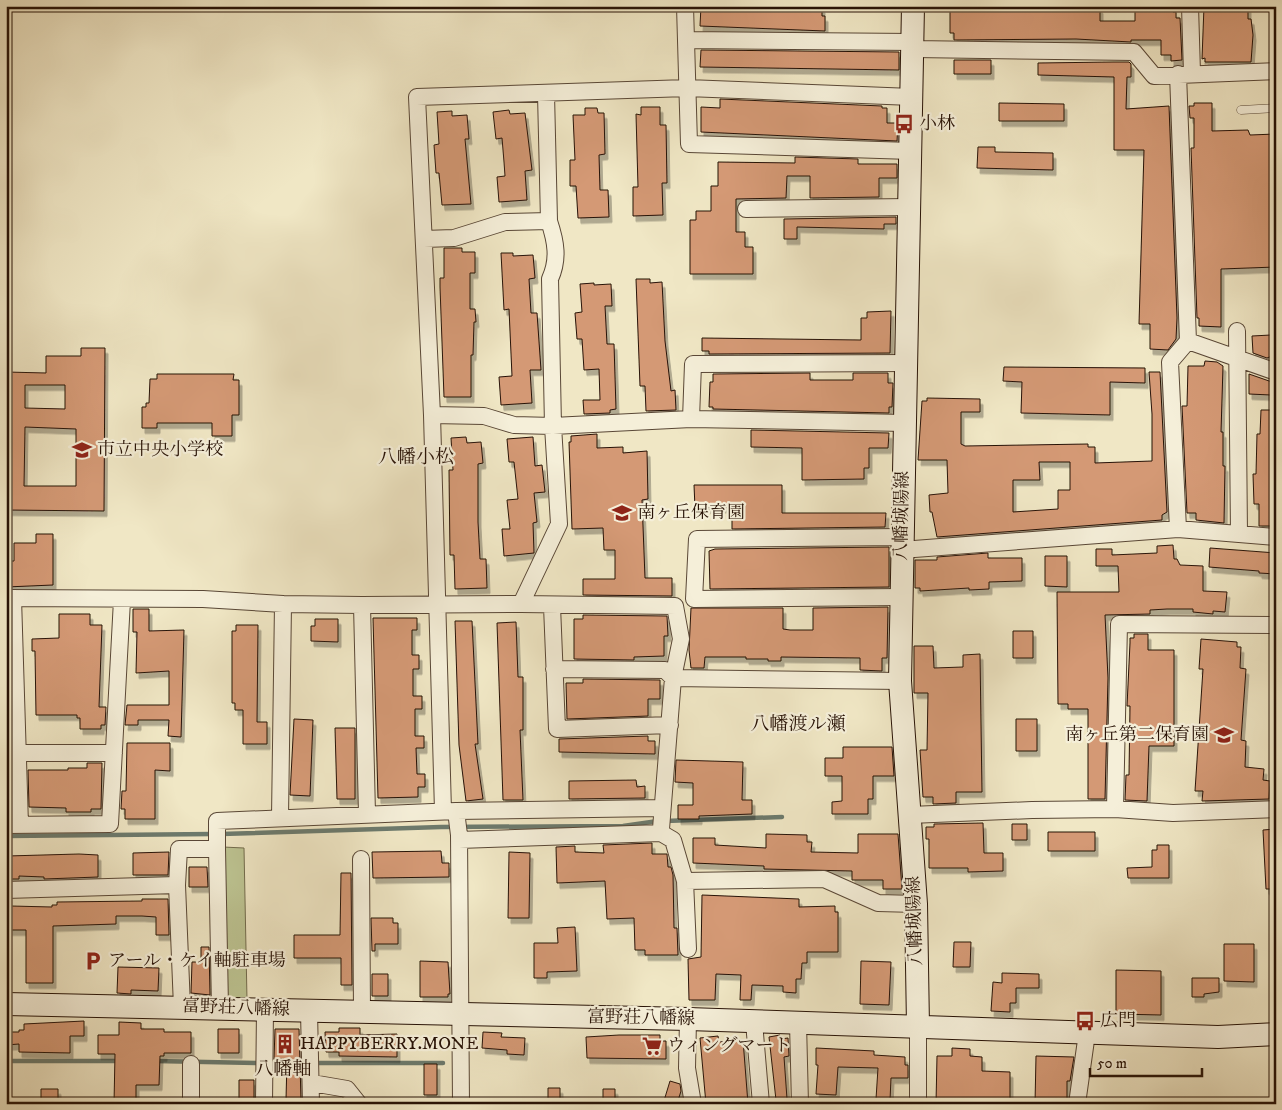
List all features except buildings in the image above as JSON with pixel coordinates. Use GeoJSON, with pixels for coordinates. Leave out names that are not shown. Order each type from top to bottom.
{"type":"FeatureCollection","features":[{"type":"Feature","properties":{"kind":"main road","name":"八幡城陽線"},"geometry":{"type":"LineString","coordinates":[[913,6],[914,46],[901,543],[900,681],[903,751],[916,904],[918,1026]]}},
{"type":"Feature","properties":{"kind":"main road","name":"富野荘八幡線"},"geometry":{"type":"LineString","coordinates":[[6,1004],[688,1019],[1218,1038],[1276,1034]]}},
{"type":"Feature","properties":{"kind":"street"},"geometry":{"type":"LineString","coordinates":[[685,6],[689,144],[911,151]]}},
{"type":"Feature","properties":{"kind":"street"},"geometry":{"type":"LineString","coordinates":[[1178,529],[1170,362],[1188,341],[1185,74],[1190,6]]}},
{"type":"Feature","properties":{"kind":"street"},"geometry":{"type":"LineString","coordinates":[[686,40],[1134,52],[1154,76],[1276,71]]}},
{"type":"Feature","properties":{"kind":"street"},"geometry":{"type":"LineString","coordinates":[[461,1104],[461,1015],[455,824],[437,606],[432,415],[417,97],[687,88],[912,97]]}},
{"type":"Feature","properties":{"kind":"street"},"geometry":{"type":"LineString","coordinates":[[521,604],[558,524],[553,426],[550,279],[556,265],[555,239],[549,221],[546,94]]}},
{"type":"Feature","properties":{"kind":"street"},"geometry":{"type":"LineString","coordinates":[[746,209],[909,207]]}},
{"type":"Feature","properties":{"kind":"street"},"geometry":{"type":"LineString","coordinates":[[424,239],[454,238],[505,222],[549,221]]}},
{"type":"Feature","properties":{"kind":"street"},"geometry":{"type":"LineString","coordinates":[[1237,331],[1239,534]]}},
{"type":"Feature","properties":{"kind":"street"},"geometry":{"type":"LineString","coordinates":[[1188,341],[1276,372]]}},
{"type":"Feature","properties":{"kind":"street"},"geometry":{"type":"LineString","coordinates":[[691,419],[693,364],[906,363]]}},
{"type":"Feature","properties":{"kind":"street"},"geometry":{"type":"LineString","coordinates":[[432,415],[484,416],[514,426],[553,426],[691,419],[905,423]]}},
{"type":"Feature","properties":{"kind":"street"},"geometry":{"type":"LineString","coordinates":[[901,596],[694,599],[697,540],[901,543],[1178,529],[1276,537]]}},
{"type":"Feature","properties":{"kind":"street"},"geometry":{"type":"LineString","coordinates":[[122,600],[110,824],[13,825],[17,753],[10,598],[203,599],[283,604],[437,606],[521,604],[552,606],[675,606],[681,639],[673,678],[661,822],[673,840],[685,881],[688,949]]}},
{"type":"Feature","properties":{"kind":"street"},"geometry":{"type":"LineString","coordinates":[[280,817],[283,604]]}},
{"type":"Feature","properties":{"kind":"street"},"geometry":{"type":"LineString","coordinates":[[362,605],[367,814]]}},
{"type":"Feature","properties":{"kind":"street"},"geometry":{"type":"LineString","coordinates":[[552,606],[556,729],[670,725]]}},
{"type":"Feature","properties":{"kind":"street"},"geometry":{"type":"LineString","coordinates":[[1115,809],[1119,624],[1276,625]]}},
{"type":"Feature","properties":{"kind":"street"},"geometry":{"type":"LineString","coordinates":[[554,670],[665,670],[673,678],[900,681]]}},
{"type":"Feature","properties":{"kind":"street"},"geometry":{"type":"LineString","coordinates":[[17,753],[114,753]]}},
{"type":"Feature","properties":{"kind":"street"},"geometry":{"type":"LineString","coordinates":[[910,816],[1115,809],[1173,813],[1276,810]]}},
{"type":"Feature","properties":{"kind":"street"},"geometry":{"type":"LineString","coordinates":[[220,1008],[217,821],[367,814],[455,824],[661,822]]}},
{"type":"Feature","properties":{"kind":"street"},"geometry":{"type":"LineString","coordinates":[[455,824],[661,822]]}},
{"type":"Feature","properties":{"kind":"street"},"geometry":{"type":"LineString","coordinates":[[182,1007],[177,886],[179,848],[217,839]]}},
{"type":"Feature","properties":{"kind":"street"},"geometry":{"type":"LineString","coordinates":[[361,859],[362,1012]]}},
{"type":"Feature","properties":{"kind":"street"},"geometry":{"type":"LineString","coordinates":[[685,881],[824,879],[878,903],[916,904]]}},
{"type":"Feature","properties":{"kind":"street"},"geometry":{"type":"LineString","coordinates":[[6,890],[177,886]]}},
{"type":"Feature","properties":{"kind":"street"},"geometry":{"type":"LineString","coordinates":[[264,1009],[264,1104]]}},
{"type":"Feature","properties":{"kind":"street"},"geometry":{"type":"LineString","coordinates":[[309,1010],[312,1104]]}},
{"type":"Feature","properties":{"kind":"street"},"geometry":{"type":"LineString","coordinates":[[688,1019],[687,1068],[693,1104]]}},
{"type":"Feature","properties":{"kind":"street"},"geometry":{"type":"LineString","coordinates":[[754,1022],[761,1104]]}},
{"type":"Feature","properties":{"kind":"street"},"geometry":{"type":"LineString","coordinates":[[798,1023],[800,1104]]}},
{"type":"Feature","properties":{"kind":"street"},"geometry":{"type":"LineString","coordinates":[[918,1026],[918,1104]]}},
{"type":"Feature","properties":{"kind":"street"},"geometry":{"type":"LineString","coordinates":[[1077,1104],[1087,1033]]}},
{"type":"Feature","properties":{"kind":"street"},"geometry":{"type":"LineString","coordinates":[[191,1064],[191,1104]]}},
{"type":"Feature","properties":{"kind":"street"},"geometry":{"type":"LineString","coordinates":[[312,1083],[346,1089],[359,1104]]}},
{"type":"Feature","properties":{"kind":"lane"},"geometry":{"type":"LineString","coordinates":[[1242,110],[1276,108]]}},
{"type":"Feature","properties":{"kind":"green space"},"geometry":{"type":"Polygon","coordinates":[[[223,847],[244,848],[247,1000],[225,1000],[223,847]]]}},
{"type":"Feature","properties":{"kind":"waterway"},"geometry":{"type":"LineString","coordinates":[[665,821],[782,817]]}},
{"type":"Feature","properties":{"kind":"waterway"},"geometry":{"type":"LineString","coordinates":[[221,834],[441,827],[623,826],[658,821]]}},
{"type":"Feature","properties":{"kind":"waterway"},"geometry":{"type":"LineString","coordinates":[[6,836],[213,834]]}},
{"type":"Feature","properties":{"kind":"waterway"},"geometry":{"type":"LineString","coordinates":[[6,1061],[120,1061]]}},
{"type":"Feature","properties":{"kind":"waterway"},"geometry":{"type":"LineString","coordinates":[[155,1061],[259,1063]]}},
{"type":"Feature","properties":{"kind":"waterway"},"geometry":{"type":"LineString","coordinates":[[274,1062],[307,1062]]}},
{"type":"Feature","properties":{"kind":"waterway"},"geometry":{"type":"LineString","coordinates":[[319,1063],[443,1063]]}},
{"type":"Feature","properties":{"kind":"place","name":"小林"},"geometry":{"type":"Point","coordinates":[904,124]}},
{"type":"Feature","properties":{"kind":"place","name":"市立中央小学校"},"geometry":{"type":"Point","coordinates":[82,450]}},
{"type":"Feature","properties":{"kind":"place","name":"南ヶ丘保育園"},"geometry":{"type":"Point","coordinates":[622,513]}},
{"type":"Feature","properties":{"kind":"place","name":"南ヶ丘第二保育園"},"geometry":{"type":"Point","coordinates":[1224,735]}},
{"type":"Feature","properties":{"kind":"place","name":"アール・ケイ軸駐車場"},"geometry":{"type":"Point","coordinates":[93,961]}},
{"type":"Feature","properties":{"kind":"place","name":"広門"},"geometry":{"type":"Point","coordinates":[1085,1021]}},
{"type":"Feature","properties":{"kind":"place","name":"HAPPYBERRY.MONE"},"geometry":{"type":"Point","coordinates":[285,1044]}},
{"type":"Feature","properties":{"kind":"place","name":"ウィングマート"},"geometry":{"type":"Point","coordinates":[652,1046]}},
{"type":"Feature","properties":{"kind":"district","name":"八幡小松"},"geometry":{"type":"Point","coordinates":[416,457]}},
{"type":"Feature","properties":{"kind":"district","name":"八幡渡ル瀬"},"geometry":{"type":"Point","coordinates":[798,724]}},
{"type":"Feature","properties":{"kind":"district","name":"八幡軸"},"geometry":{"type":"Point","coordinates":[283,1069]}}]}
